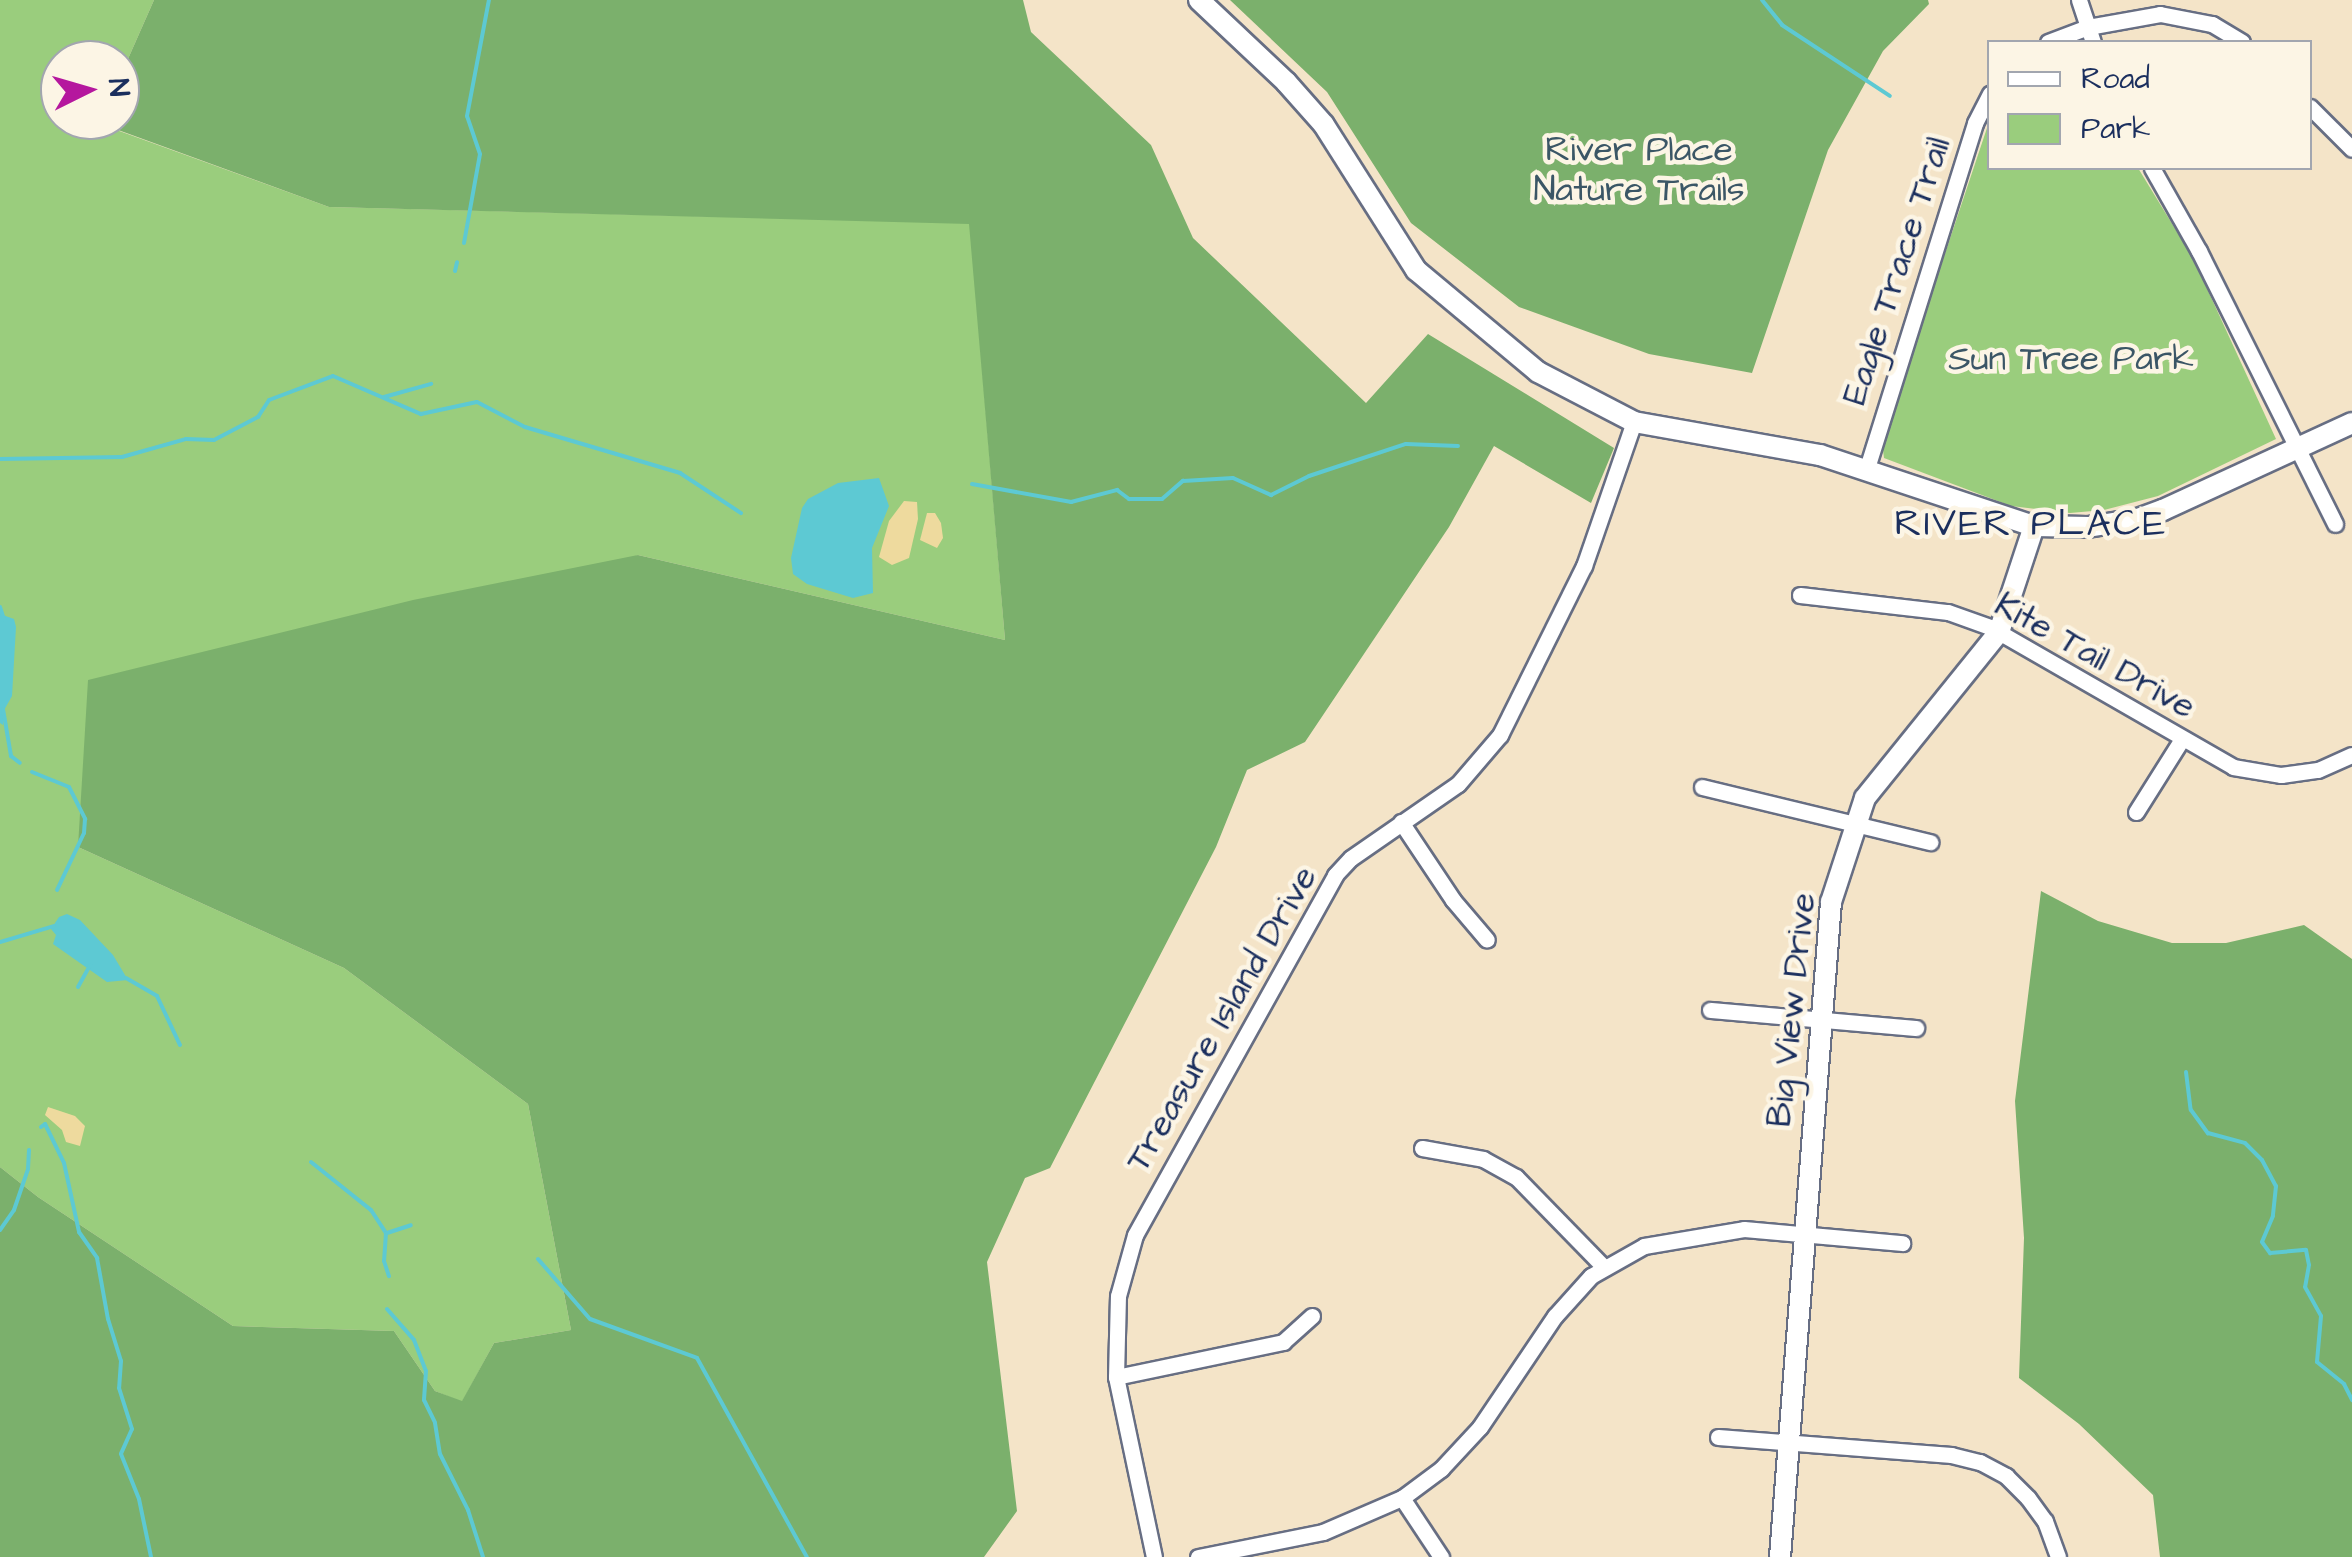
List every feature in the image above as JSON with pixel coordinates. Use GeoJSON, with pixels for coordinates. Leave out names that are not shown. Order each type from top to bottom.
{"type":"FeatureCollection","features":[{"type":"Feature","properties":{"kind":"street"},"geometry":{"type":"LineString","coordinates":[[1199,0],[1286,82],[1324,125],[1416,270],[1538,372],[1634,422],[1820,455],[2034,526],[2088,527],[2138,520],[2352,422]]}},
{"type":"Feature","properties":{"kind":"street"},"geometry":{"type":"LineString","coordinates":[[2079,0],[2090,35]]}},
{"type":"Feature","properties":{"kind":"street"},"geometry":{"type":"LineString","coordinates":[[2060,40],[2090,35],[2128,17],[2183,16],[2212,24],[2239,40]]}},
{"type":"Feature","properties":{"kind":"street","name":"Eagle Trace Trail"},"geometry":{"type":"LineString","coordinates":[[1867,468],[1976,123],[1987,100]]}},
{"type":"Feature","properties":{"kind":"street"},"geometry":{"type":"LineString","coordinates":[[2312,109],[2352,149]]}},
{"type":"Feature","properties":{"kind":"street"},"geometry":{"type":"LineString","coordinates":[[2153,170],[2298,445],[2335,524]]}},
{"type":"Feature","properties":{"kind":"street","name":"Treasure Island Drive"},"geometry":{"type":"LineString","coordinates":[[1154,1557],[1116,1376],[1118,1296],[1135,1235],[1335,875],[1351,858],[1458,784],[1500,735],[1584,566],[1634,422]]}},
{"type":"Feature","properties":{"kind":"street","name":"Big View Drive"},"geometry":{"type":"LineString","coordinates":[[1780,1557],[1831,902],[1865,798],[1998,632],[2034,526]]}},
{"type":"Feature","properties":{"kind":"street","name":"Kite Tail Drive"},"geometry":{"type":"LineString","coordinates":[[1800,595],[1948,612],[1998,632],[2233,767],[2256,773],[2318,770],[2352,755]]}},
{"type":"Feature","properties":{"kind":"street"},"geometry":{"type":"LineString","coordinates":[[2136,812],[2182,740]]}},
{"type":"Feature","properties":{"kind":"street"},"geometry":{"type":"LineString","coordinates":[[1702,787],[1930,842]]}},
{"type":"Feature","properties":{"kind":"street"},"geometry":{"type":"LineString","coordinates":[[1401,822],[1453,900],[1488,940]]}},
{"type":"Feature","properties":{"kind":"street"},"geometry":{"type":"LineString","coordinates":[[1710,1010],[1916,1028]]}},
{"type":"Feature","properties":{"kind":"street"},"geometry":{"type":"LineString","coordinates":[[1422,1148],[1483,1159],[1516,1177],[1604,1266]]}},
{"type":"Feature","properties":{"kind":"street"},"geometry":{"type":"LineString","coordinates":[[1198,1557],[1323,1532],[1402,1498],[1441,1469],[1480,1427],[1555,1316],[1604,1266],[1644,1246],[1716,1231],[1902,1243]]}},
{"type":"Feature","properties":{"kind":"street"},"geometry":{"type":"LineString","coordinates":[[1116,1376],[1283,1342],[1312,1316]]}},
{"type":"Feature","properties":{"kind":"street"},"geometry":{"type":"LineString","coordinates":[[1718,1438],[1951,1455],[1980,1462],[2006,1476],[2028,1498],[2045,1521],[2058,1557]]}},
{"type":"Feature","properties":{"kind":"street"},"geometry":{"type":"LineString","coordinates":[[1402,1498],[1441,1557]]}},
{"type":"Feature","properties":{"kind":"green space"},"geometry":{"type":"Polygon","coordinates":[[[0,0],[154,0],[136,40],[40,40],[40,140],[140,138],[329,207],[970,223],[1005,640],[638,555],[78,847],[344,968],[528,1104],[571,1330],[494,1343],[462,1402],[435,1391],[394,1331],[233,1326],[38,1197],[0,1167],[0,0]]]}},
{"type":"Feature","properties":{"kind":"green space"},"geometry":{"type":"Polygon","coordinates":[[[154,0],[1023,0],[1031,32],[1151,145],[1193,238],[1366,403],[1428,334],[1614,448],[1591,503],[1494,446],[1449,527],[1305,742],[1247,770],[1216,847],[1050,1168],[1025,1178],[987,1262],[1017,1511],[984,1557],[0,1557],[0,1167],[38,1197],[233,1326],[394,1331],[435,1391],[462,1401],[494,1343],[571,1330],[528,1104],[344,968],[78,847],[88,680],[413,600],[638,555],[1005,640],[969,224],[329,207],[140,138],[140,40],[136,40],[154,0]]]}},
{"type":"Feature","properties":{"kind":"green space","name":"River Place Nature Trails"},"geometry":{"type":"Polygon","coordinates":[[[1230,0],[1928,0],[1929,4],[1883,51],[1828,150],[1752,373],[1649,354],[1519,307],[1411,223],[1327,92],[1230,0]]]}},
{"type":"Feature","properties":{"kind":"green space","name":"Sun Tree Park"},"geometry":{"type":"Polygon","coordinates":[[[1987,128],[1987,170],[2139,170],[2193,258],[2276,439],[2158,496],[2104,510],[2070,513],[2011,506],[1884,458],[1882,442],[1987,128]]]}},
{"type":"Feature","properties":{"kind":"green space"},"geometry":{"type":"Polygon","coordinates":[[[2041,891],[2098,921],[2172,943],[2226,943],[2304,925],[2352,959],[2352,1557],[2160,1557],[2153,1495],[2079,1424],[2019,1378],[2024,1238],[2015,1101],[2041,891]]]}},
{"type":"Feature","properties":{"kind":"sand"},"geometry":{"type":"Polygon","coordinates":[[[904,501],[917,502],[918,519],[909,558],[892,565],[879,557],[889,521],[904,501]]]}},
{"type":"Feature","properties":{"kind":"sand"},"geometry":{"type":"Polygon","coordinates":[[[927,513],[935,513],[941,523],[943,538],[937,548],[920,540],[927,513]]]}},
{"type":"Feature","properties":{"kind":"sand"},"geometry":{"type":"Polygon","coordinates":[[[48,1107],[75,1116],[85,1126],[80,1146],[66,1142],[62,1130],[45,1115],[48,1107]]]}},
{"type":"Feature","properties":{"kind":"water"},"geometry":{"type":"Polygon","coordinates":[[[879,478],[889,506],[872,548],[873,593],[853,598],[807,584],[793,574],[791,558],[802,508],[808,499],[838,483],[879,478]]]}},
{"type":"Feature","properties":{"kind":"water"},"geometry":{"type":"Polygon","coordinates":[[[0,614],[14,619],[16,627],[12,696],[3,712],[3,725],[0,723],[0,614]]]}},
{"type":"Feature","properties":{"kind":"water"},"geometry":{"type":"Polygon","coordinates":[[[67,914],[80,920],[113,955],[128,980],[107,982],[53,944],[56,935],[51,929],[59,917],[67,914]]]}},
{"type":"Feature","properties":{"kind":"waterway"},"geometry":{"type":"LineString","coordinates":[[464,243],[480,154],[467,116],[489,0]]}},
{"type":"Feature","properties":{"kind":"waterway"},"geometry":{"type":"LineString","coordinates":[[1762,0],[1782,25],[1890,96]]}},
{"type":"Feature","properties":{"kind":"waterway"},"geometry":{"type":"LineString","coordinates":[[455,271],[457,262]]}},
{"type":"Feature","properties":{"kind":"waterway"},"geometry":{"type":"LineString","coordinates":[[0,459],[122,457],[186,439],[214,440],[258,417],[269,400],[333,376],[421,414],[477,402],[525,427],[680,473],[741,513]]}},
{"type":"Feature","properties":{"kind":"waterway"},"geometry":{"type":"LineString","coordinates":[[384,397],[431,384]]}},
{"type":"Feature","properties":{"kind":"waterway"},"geometry":{"type":"LineString","coordinates":[[972,484],[1071,502],[1117,490],[1129,499],[1162,499],[1183,481],[1233,478],[1271,495],[1309,476],[1406,444],[1458,446]]}},
{"type":"Feature","properties":{"kind":"waterway"},"geometry":{"type":"LineString","coordinates":[[0,607],[4,619]]}},
{"type":"Feature","properties":{"kind":"waterway"},"geometry":{"type":"LineString","coordinates":[[3,709],[11,756],[20,763]]}},
{"type":"Feature","properties":{"kind":"waterway"},"geometry":{"type":"LineString","coordinates":[[32,772],[69,787],[85,819],[84,833],[57,890]]}},
{"type":"Feature","properties":{"kind":"waterway"},"geometry":{"type":"LineString","coordinates":[[0,942],[54,926]]}},
{"type":"Feature","properties":{"kind":"waterway"},"geometry":{"type":"LineString","coordinates":[[78,987],[90,965]]}},
{"type":"Feature","properties":{"kind":"waterway"},"geometry":{"type":"LineString","coordinates":[[126,978],[157,996],[180,1045]]}},
{"type":"Feature","properties":{"kind":"waterway"},"geometry":{"type":"LineString","coordinates":[[2186,1072],[2191,1110],[2208,1133],[2245,1143],[2262,1160],[2276,1186],[2273,1216],[2262,1242],[2270,1253],[2306,1250],[2309,1265],[2305,1287],[2321,1316],[2317,1362],[2344,1384],[2352,1400]]}},
{"type":"Feature","properties":{"kind":"waterway"},"geometry":{"type":"LineString","coordinates":[[41,1127],[45,1124],[64,1163],[79,1232],[97,1258],[108,1319],[121,1361],[119,1388],[132,1429],[121,1454],[139,1499],[151,1557]]}},
{"type":"Feature","properties":{"kind":"waterway"},"geometry":{"type":"LineString","coordinates":[[0,1230],[14,1210],[28,1169],[29,1150]]}},
{"type":"Feature","properties":{"kind":"waterway"},"geometry":{"type":"LineString","coordinates":[[311,1162],[371,1210],[386,1233],[384,1261],[389,1276]]}},
{"type":"Feature","properties":{"kind":"waterway"},"geometry":{"type":"LineString","coordinates":[[387,1233],[411,1225]]}},
{"type":"Feature","properties":{"kind":"waterway"},"geometry":{"type":"LineString","coordinates":[[538,1259],[590,1319],[697,1358],[807,1557]]}},
{"type":"Feature","properties":{"kind":"waterway"},"geometry":{"type":"LineString","coordinates":[[387,1309],[414,1340],[426,1371],[424,1400],[435,1423],[440,1454],[468,1510],[483,1557]]}},
{"type":"Feature","properties":{"kind":"district","name":"RIVER PLACE"},"geometry":{"type":"Point","coordinates":[2031,525]}}]}
